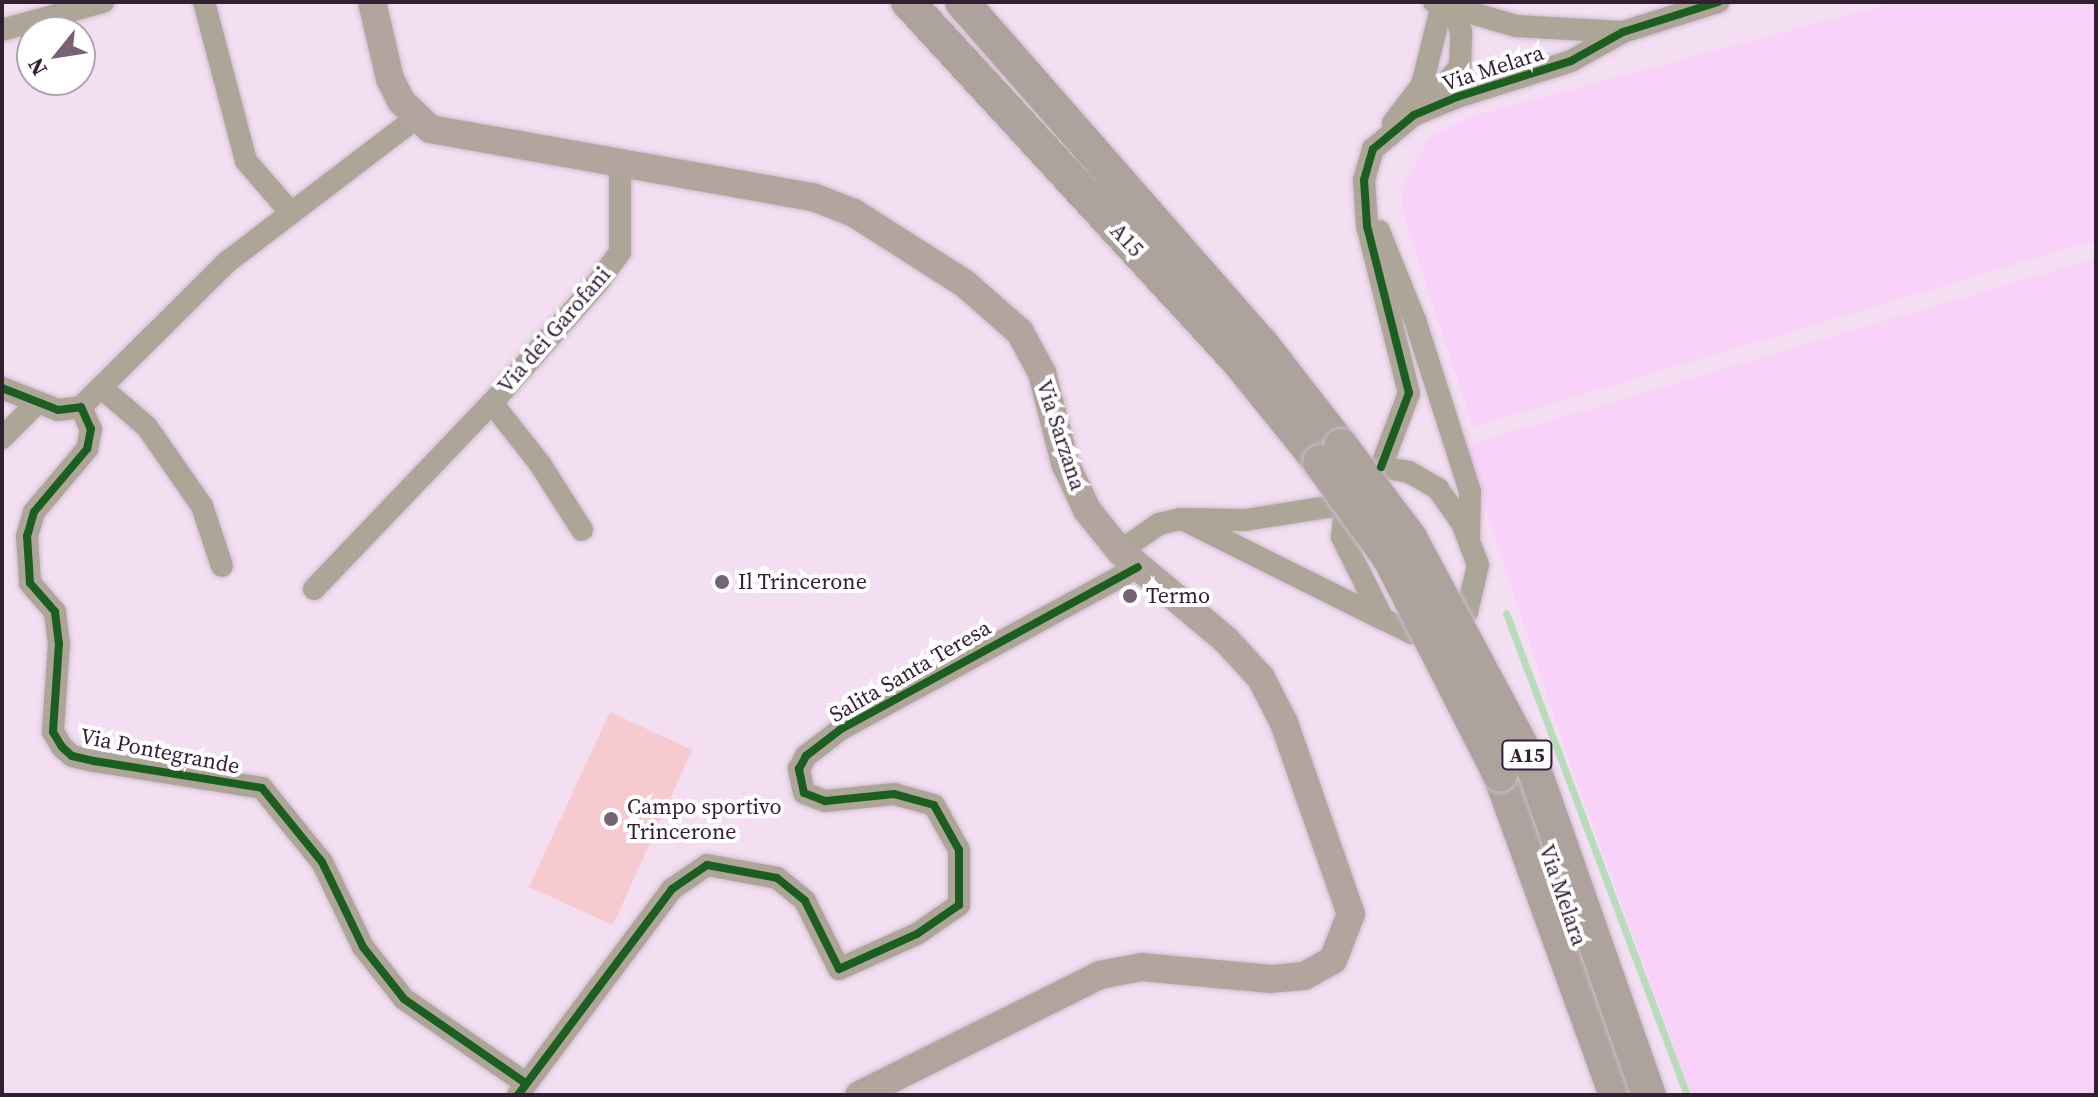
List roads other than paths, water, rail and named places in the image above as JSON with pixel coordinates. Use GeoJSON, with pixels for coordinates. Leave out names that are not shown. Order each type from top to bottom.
{"type":"FeatureCollection","features":[{"type":"Feature","properties":{"kind":"highway","name":"A15"},"geometry":{"type":"LineString","coordinates":[[908,2],[1250,353]]}},
{"type":"Feature","properties":{"kind":"highway","name":"A15"},"geometry":{"type":"LineString","coordinates":[[962,2],[1331,454],[1410,538],[1534,769],[1649,1095]]}},
{"type":"Feature","properties":{"kind":"highway","name":"A15"},"geometry":{"type":"LineString","coordinates":[[1331,454],[1390,559],[1500,775],[1616,1095]]}},
{"type":"Feature","properties":{"kind":"main road"},"geometry":{"type":"LineString","coordinates":[[372,2],[390,79],[415,119]]}},
{"type":"Feature","properties":{"kind":"main road","name":"Via Sarzana"},"geometry":{"type":"LineString","coordinates":[[415,119],[449,135],[813,197],[854,213],[964,283],[1020,332],[1042,373],[1065,463],[1087,510],[1129,559],[1226,640],[1261,678],[1284,723],[1351,914],[1333,960],[1304,976],[1271,979],[1142,967],[1100,975],[859,1095]]}},
{"type":"Feature","properties":{"kind":"street"},"geometry":{"type":"LineString","coordinates":[[2,30],[65,7],[103,2]]}},
{"type":"Feature","properties":{"kind":"street"},"geometry":{"type":"LineString","coordinates":[[204,2],[246,161],[291,213]]}},
{"type":"Feature","properties":{"kind":"street","name":"Via Melara"},"geometry":{"type":"LineString","coordinates":[[1382,138],[1414,115],[1457,97],[1571,61],[1623,32],[1718,2]]}},
{"type":"Feature","properties":{"kind":"street"},"geometry":{"type":"LineString","coordinates":[[1443,5],[1516,26],[1623,32]]}},
{"type":"Feature","properties":{"kind":"street"},"geometry":{"type":"LineString","coordinates":[[1414,115],[1460,67],[1461,32],[1443,5]]}},
{"type":"Feature","properties":{"kind":"street"},"geometry":{"type":"LineString","coordinates":[[1381,467],[1409,393],[1375,265],[1366,199],[1368,163],[1382,138],[1422,85],[1443,5]]}},
{"type":"Feature","properties":{"kind":"street"},"geometry":{"type":"LineString","coordinates":[[2,388],[36,404],[58,410],[81,407],[103,389],[176,308],[291,213],[415,119]]}},
{"type":"Feature","properties":{"kind":"street","name":"Via dei Garofani"},"geometry":{"type":"LineString","coordinates":[[314,589],[492,403],[620,252],[620,162]]}},
{"type":"Feature","properties":{"kind":"street"},"geometry":{"type":"LineString","coordinates":[[1366,199],[1415,320],[1470,491],[1469,542]]}},
{"type":"Feature","properties":{"kind":"street"},"geometry":{"type":"LineString","coordinates":[[103,389],[147,427],[202,506],[222,566]]}},
{"type":"Feature","properties":{"kind":"street","name":"Via dei Garofani"},"geometry":{"type":"LineString","coordinates":[[492,403],[540,464],[582,530]]}},
{"type":"Feature","properties":{"kind":"street"},"geometry":{"type":"LineString","coordinates":[[2,438],[36,404]]}},
{"type":"Feature","properties":{"kind":"street","name":"Via Pontegrande"},"geometry":{"type":"LineString","coordinates":[[81,407],[91,429],[87,449],[34,512],[27,536],[30,583],[55,612],[59,643],[53,732],[62,747],[72,756],[94,761],[262,788],[322,862],[363,947],[404,999],[521,1089]]}},
{"type":"Feature","properties":{"kind":"street"},"geometry":{"type":"LineString","coordinates":[[1180,519],[1383,619],[1412,633],[1467,612],[1478,565],[1469,542],[1438,489],[1409,472],[1381,467],[1348,483],[1342,537],[1383,619]]}},
{"type":"Feature","properties":{"kind":"street"},"geometry":{"type":"LineString","coordinates":[[1129,559],[1159,524],[1180,519],[1245,520],[1346,504]]}},
{"type":"Feature","properties":{"kind":"street","name":"Salita Santa Teresa"},"geometry":{"type":"LineString","coordinates":[[521,1089],[672,889],[707,865],[777,878],[805,901],[839,969],[917,934],[959,905],[959,850],[934,805],[894,794],[825,801],[804,793],[799,769],[806,756],[841,729],[1129,559]]}},
{"type":"Feature","properties":{"kind":"street","name":"Via Melara"},"geometry":{"type":"LineString","coordinates":[[1467,612],[1470,665],[1482,700],[1540,829],[1633,1095]]}},
{"type":"Feature","properties":{"kind":"street","name":"Via Melara"},"geometry":{"type":"LineString","coordinates":[[1412,633],[1482,700]]}},
{"type":"Feature","properties":{"kind":"waterway"},"geometry":{"type":"LineString","coordinates":[[1506,613],[1687,1095]]}},
{"type":"Feature","properties":{"kind":"place","name":"Il Trincerone"},"geometry":{"type":"Point","coordinates":[722,582]}},
{"type":"Feature","properties":{"kind":"place","name":"Termo"},"geometry":{"type":"Point","coordinates":[1130,596]}},
{"type":"Feature","properties":{"kind":"place","name":"Campo sportivo Trincerone"},"geometry":{"type":"Point","coordinates":[611,819]}}]}
